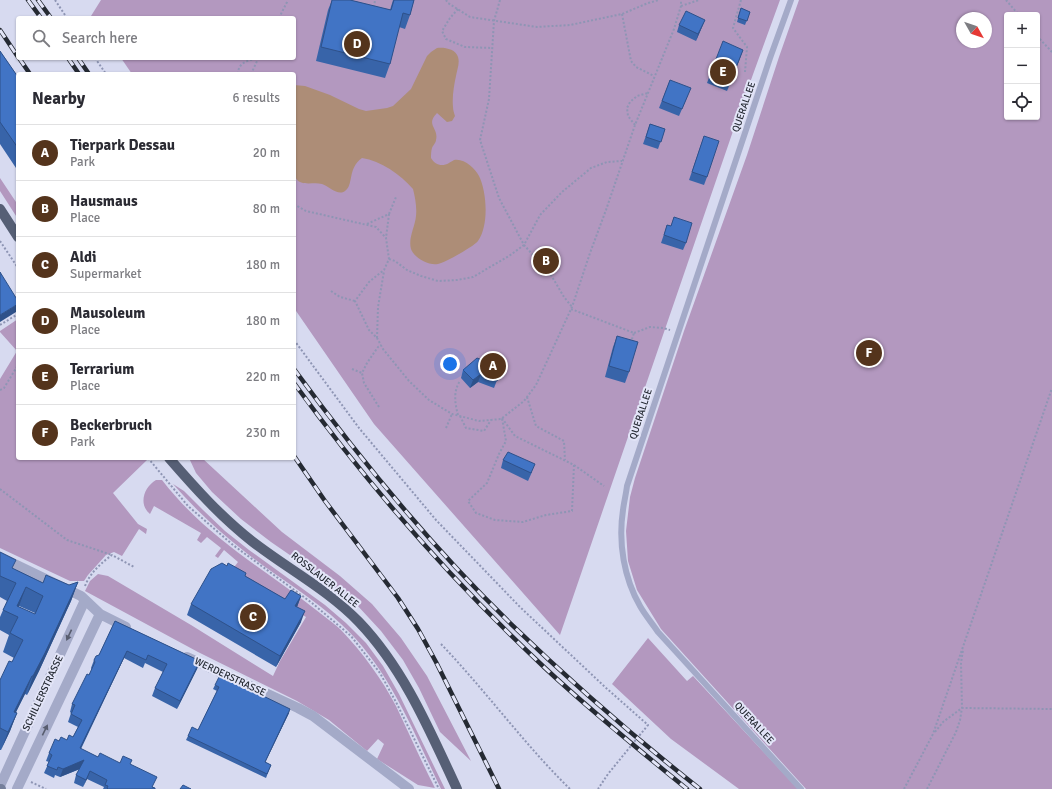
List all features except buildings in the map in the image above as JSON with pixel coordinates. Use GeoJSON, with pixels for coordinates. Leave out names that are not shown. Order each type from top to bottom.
{"type":"FeatureCollection","features":[{"type":"Feature","properties":{"kind":"main road"},"geometry":{"type":"LineString","coordinates":[[0,209],[16,234]]}},
{"type":"Feature","properties":{"kind":"main road","name":"ROSSLAUER ALLEE"},"geometry":{"type":"LineString","coordinates":[[171,460],[210,504],[235,527],[310,581],[335,601],[359,622],[376,641],[392,663],[410,693],[457,789]]}},
{"type":"Feature","properties":{"kind":"street"},"geometry":{"type":"LineString","coordinates":[[0,557],[83,598],[100,614],[132,630]]}},
{"type":"Feature","properties":{"kind":"street","name":"SCHILLERSTRASSE"},"geometry":{"type":"LineString","coordinates":[[0,788],[83,598]]}},
{"type":"Feature","properties":{"kind":"street","name":"SCHILLERSTRASSE"},"geometry":{"type":"LineString","coordinates":[[17,789],[100,614]]}},
{"type":"Feature","properties":{"kind":"street","name":"WERDERSTRASSE"},"geometry":{"type":"LineString","coordinates":[[181,654],[298,708],[312,716],[409,789]]}},
{"type":"Feature","properties":{"kind":"lane","name":"QUERALLEE"},"geometry":{"type":"LineString","coordinates":[[791,0],[770,58],[627,486],[622,512],[621,542],[624,565],[640,607],[658,632],[801,789]]}},
{"type":"Feature","properties":{"kind":"path"},"geometry":{"type":"LineString","coordinates":[[55,0],[67,16]]}},
{"type":"Feature","properties":{"kind":"path"},"geometry":{"type":"LineString","coordinates":[[280,16],[287,0]]}},
{"type":"Feature","properties":{"kind":"path"},"geometry":{"type":"LineString","coordinates":[[373,8],[375,0]]}},
{"type":"Feature","properties":{"kind":"path"},"geometry":{"type":"LineString","coordinates":[[446,0],[470,18],[537,27],[570,24],[622,14],[659,0]]}},
{"type":"Feature","properties":{"kind":"path"},"geometry":{"type":"LineString","coordinates":[[500,0],[494,21],[489,99],[480,140],[499,198],[524,245],[551,275],[572,308],[634,333],[650,327],[663,328],[678,333]]}},
{"type":"Feature","properties":{"kind":"path"},"geometry":{"type":"LineString","coordinates":[[331,292],[340,297],[355,301],[370,330],[377,338],[383,350],[409,381],[429,400],[452,414],[479,421],[492,420],[502,418],[524,401],[536,385],[572,308],[635,126],[674,29],[681,6],[681,0]]}},
{"type":"Feature","properties":{"kind":"path"},"geometry":{"type":"LineString","coordinates":[[681,6],[699,0]]}},
{"type":"Feature","properties":{"kind":"path"},"geometry":{"type":"LineString","coordinates":[[741,0],[733,28],[746,47],[745,72]]}},
{"type":"Feature","properties":{"kind":"path"},"geometry":{"type":"LineString","coordinates":[[1006,0],[1016,12]]}},
{"type":"Feature","properties":{"kind":"path"},"geometry":{"type":"LineString","coordinates":[[458,9],[442,31],[446,39],[465,47],[492,48]]}},
{"type":"Feature","properties":{"kind":"path"},"geometry":{"type":"LineString","coordinates":[[622,14],[631,61],[636,67],[654,76]]}},
{"type":"Feature","properties":{"kind":"path"},"geometry":{"type":"LineString","coordinates":[[1040,39],[1052,52]]}},
{"type":"Feature","properties":{"kind":"path"},"geometry":{"type":"LineString","coordinates":[[96,60],[105,72]]}},
{"type":"Feature","properties":{"kind":"path"},"geometry":{"type":"LineString","coordinates":[[238,72],[242,64],[248,60]]}},
{"type":"Feature","properties":{"kind":"path"},"geometry":{"type":"LineString","coordinates":[[252,72],[258,60]]}},
{"type":"Feature","properties":{"kind":"path"},"geometry":{"type":"LineString","coordinates":[[635,126],[628,116],[627,108],[630,102],[637,96],[648,93]]}},
{"type":"Feature","properties":{"kind":"path"},"geometry":{"type":"LineString","coordinates":[[389,259],[395,261],[407,270],[438,281],[473,277],[509,256],[524,245],[540,215],[562,192],[592,168],[607,162],[622,162]]}},
{"type":"Feature","properties":{"kind":"path"},"geometry":{"type":"LineString","coordinates":[[377,338],[378,307],[384,270],[389,259],[386,238],[389,214],[396,197]]}},
{"type":"Feature","properties":{"kind":"path"},"geometry":{"type":"LineString","coordinates":[[296,205],[306,211],[376,227],[386,238]]}},
{"type":"Feature","properties":{"kind":"path"},"geometry":{"type":"LineString","coordinates":[[366,224],[389,214]]}},
{"type":"Feature","properties":{"kind":"path"},"geometry":{"type":"LineString","coordinates":[[0,242],[16,265]]}},
{"type":"Feature","properties":{"kind":"path"},"geometry":{"type":"LineString","coordinates":[[355,301],[369,282],[384,270]]}},
{"type":"Feature","properties":{"kind":"path"},"geometry":{"type":"LineString","coordinates":[[0,325],[16,315]]}},
{"type":"Feature","properties":{"kind":"path"},"geometry":{"type":"LineString","coordinates":[[631,344],[634,333]]}},
{"type":"Feature","properties":{"kind":"path"},"geometry":{"type":"LineString","coordinates":[[296,343],[358,428],[436,520],[520,607],[648,725],[608,774],[598,789]]}},
{"type":"Feature","properties":{"kind":"path"},"geometry":{"type":"LineString","coordinates":[[379,407],[364,383],[362,373],[367,363],[381,345]]}},
{"type":"Feature","properties":{"kind":"path"},"geometry":{"type":"LineString","coordinates":[[0,390],[4,388],[16,368]]}},
{"type":"Feature","properties":{"kind":"path"},"geometry":{"type":"LineString","coordinates":[[352,369],[362,373]]}},
{"type":"Feature","properties":{"kind":"path"},"geometry":{"type":"LineString","coordinates":[[460,381],[458,383],[455,403],[459,416],[466,428],[484,431],[492,420]]}},
{"type":"Feature","properties":{"kind":"path"},"geometry":{"type":"LineString","coordinates":[[904,789],[933,734],[1052,388]]}},
{"type":"Feature","properties":{"kind":"path"},"geometry":{"type":"LineString","coordinates":[[527,397],[536,426],[564,441],[565,460]]}},
{"type":"Feature","properties":{"kind":"path"},"geometry":{"type":"LineString","coordinates":[[446,428],[452,414]]}},
{"type":"Feature","properties":{"kind":"path"},"geometry":{"type":"LineString","coordinates":[[502,418],[515,436],[574,465],[604,486]]}},
{"type":"Feature","properties":{"kind":"path"},"geometry":{"type":"LineString","coordinates":[[502,418],[506,442],[487,482],[468,501],[476,513],[495,520],[523,522],[546,515],[572,511],[574,465]]}},
{"type":"Feature","properties":{"kind":"path"},"geometry":{"type":"LineString","coordinates":[[150,460],[188,506],[233,545],[312,603],[351,636],[380,673],[439,789]]}},
{"type":"Feature","properties":{"kind":"path"},"geometry":{"type":"LineString","coordinates":[[0,489],[67,540],[112,555],[134,567]]}},
{"type":"Feature","properties":{"kind":"path"},"geometry":{"type":"LineString","coordinates":[[83,598],[88,578],[103,561],[112,555]]}},
{"type":"Feature","properties":{"kind":"path"},"geometry":{"type":"LineString","coordinates":[[442,644],[552,771],[570,789]]}},
{"type":"Feature","properties":{"kind":"path"},"geometry":{"type":"LineString","coordinates":[[927,789],[956,732],[960,720],[962,708],[961,664],[964,644]]}},
{"type":"Feature","properties":{"kind":"path"},"geometry":{"type":"LineString","coordinates":[[933,734],[943,722],[962,708],[1052,709]]}},
{"type":"Feature","properties":{"kind":"shaded area"},"geometry":{"type":"Polygon","coordinates":[[[101,0],[780,0],[743,102],[560,635],[374,424],[296,311],[296,72],[131,72],[122,60],[296,60],[296,16],[91,16],[101,0]]]}},
{"type":"Feature","properties":{"kind":"shaded area"},"geometry":{"type":"Polygon","coordinates":[[[799,0],[1052,0],[1052,789],[806,789],[661,629],[637,590],[628,561],[626,531],[630,497],[684,331],[747,155],[799,0]]]}},
{"type":"Feature","properties":{"kind":"shaded area"},"geometry":{"type":"Polygon","coordinates":[[[437,48],[452,50],[457,54],[459,62],[453,95],[453,108],[455,116],[452,121],[447,122],[437,113],[434,117],[432,124],[436,132],[436,142],[432,147],[431,158],[439,165],[444,165],[454,160],[458,160],[465,162],[472,167],[482,183],[486,209],[482,235],[478,241],[471,247],[438,264],[426,263],[418,258],[411,249],[410,241],[416,213],[416,202],[413,189],[390,169],[376,162],[362,158],[354,167],[348,188],[342,192],[337,192],[322,184],[300,182],[296,178],[296,85],[305,86],[330,95],[366,111],[387,108],[393,106],[411,89],[427,56],[437,48]]]}},
{"type":"Feature","properties":{"kind":"shaded area"},"geometry":{"type":"Polygon","coordinates":[[[0,178],[16,202],[16,216],[0,191],[0,178]]]}},
{"type":"Feature","properties":{"kind":"shaded area"},"geometry":{"type":"Polygon","coordinates":[[[16,320],[16,350],[0,332],[16,320]]]}},
{"type":"Feature","properties":{"kind":"shaded area"},"geometry":{"type":"Polygon","coordinates":[[[16,353],[16,460],[147,460],[113,493],[138,524],[147,529],[146,534],[139,529],[122,556],[114,552],[106,555],[84,581],[70,581],[0,548],[0,379],[16,353]]]}},
{"type":"Feature","properties":{"kind":"shaded area"},"geometry":{"type":"Polygon","coordinates":[[[190,460],[204,460],[282,532],[340,576],[372,604],[401,638],[427,676],[471,761],[440,732],[419,688],[403,660],[381,631],[356,604],[326,580],[241,519],[212,492],[196,473],[190,460]]]}},
{"type":"Feature","properties":{"kind":"shaded area"},"geometry":{"type":"Polygon","coordinates":[[[156,480],[162,480],[175,496],[218,537],[318,611],[349,638],[371,666],[396,706],[435,788],[418,785],[377,759],[384,744],[378,739],[367,751],[329,720],[297,701],[198,652],[85,591],[90,581],[98,574],[108,576],[273,676],[280,661],[306,617],[232,570],[238,562],[224,550],[218,558],[215,556],[221,548],[207,537],[201,543],[197,540],[201,533],[154,506],[150,514],[146,510],[143,501],[148,487],[156,480]]]}},
{"type":"Feature","properties":{"kind":"shaded area"},"geometry":{"type":"Polygon","coordinates":[[[173,484],[184,491],[225,531],[325,605],[366,643],[383,666],[399,694],[445,789],[441,789],[410,723],[386,680],[358,641],[318,604],[225,536],[198,511],[173,484]]]}},
{"type":"Feature","properties":{"kind":"shaded area"},"geometry":{"type":"Polygon","coordinates":[[[648,638],[687,681],[693,676],[798,789],[739,789],[671,739],[612,684],[648,638]]]}},
{"type":"Feature","properties":{"kind":"railway"},"geometry":{"type":"LineString","coordinates":[[28,0],[40,16]]}},
{"type":"Feature","properties":{"kind":"railway"},"geometry":{"type":"LineString","coordinates":[[38,0],[50,16]]}},
{"type":"Feature","properties":{"kind":"railway"},"geometry":{"type":"LineString","coordinates":[[0,30],[16,54]]}},
{"type":"Feature","properties":{"kind":"railway"},"geometry":{"type":"LineString","coordinates":[[20,60],[29,72]]}},
{"type":"Feature","properties":{"kind":"railway"},"geometry":{"type":"LineString","coordinates":[[69,60],[78,72]]}},
{"type":"Feature","properties":{"kind":"railway"},"geometry":{"type":"LineString","coordinates":[[79,60],[88,72]]}},
{"type":"Feature","properties":{"kind":"railway"},"geometry":{"type":"LineString","coordinates":[[296,372],[396,500],[423,532],[480,593],[579,687],[700,789]]}},
{"type":"Feature","properties":{"kind":"railway"},"geometry":{"type":"LineString","coordinates":[[296,386],[381,495],[477,601],[562,684],[687,789]]}},
{"type":"Feature","properties":{"kind":"railway"},"geometry":{"type":"LineString","coordinates":[[296,459],[325,501],[398,598],[418,629],[499,789]]}},
{"type":"Feature","properties":{"kind":"place","name":"Mausoleum"},"geometry":{"type":"Point","coordinates":[357,44]}},
{"type":"Feature","properties":{"kind":"place","name":"Terrarium"},"geometry":{"type":"Point","coordinates":[723,72]}},
{"type":"Feature","properties":{"kind":"place","name":"Hausmaus"},"geometry":{"type":"Point","coordinates":[546,261]}},
{"type":"Feature","properties":{"kind":"place","name":"Beckerbruch"},"geometry":{"type":"Point","coordinates":[869,353]}},
{"type":"Feature","properties":{"kind":"place","name":"Tierpark Dessau"},"geometry":{"type":"Point","coordinates":[493,366]}},
{"type":"Feature","properties":{"kind":"place","name":"Aldi"},"geometry":{"type":"Point","coordinates":[253,617]}}]}
